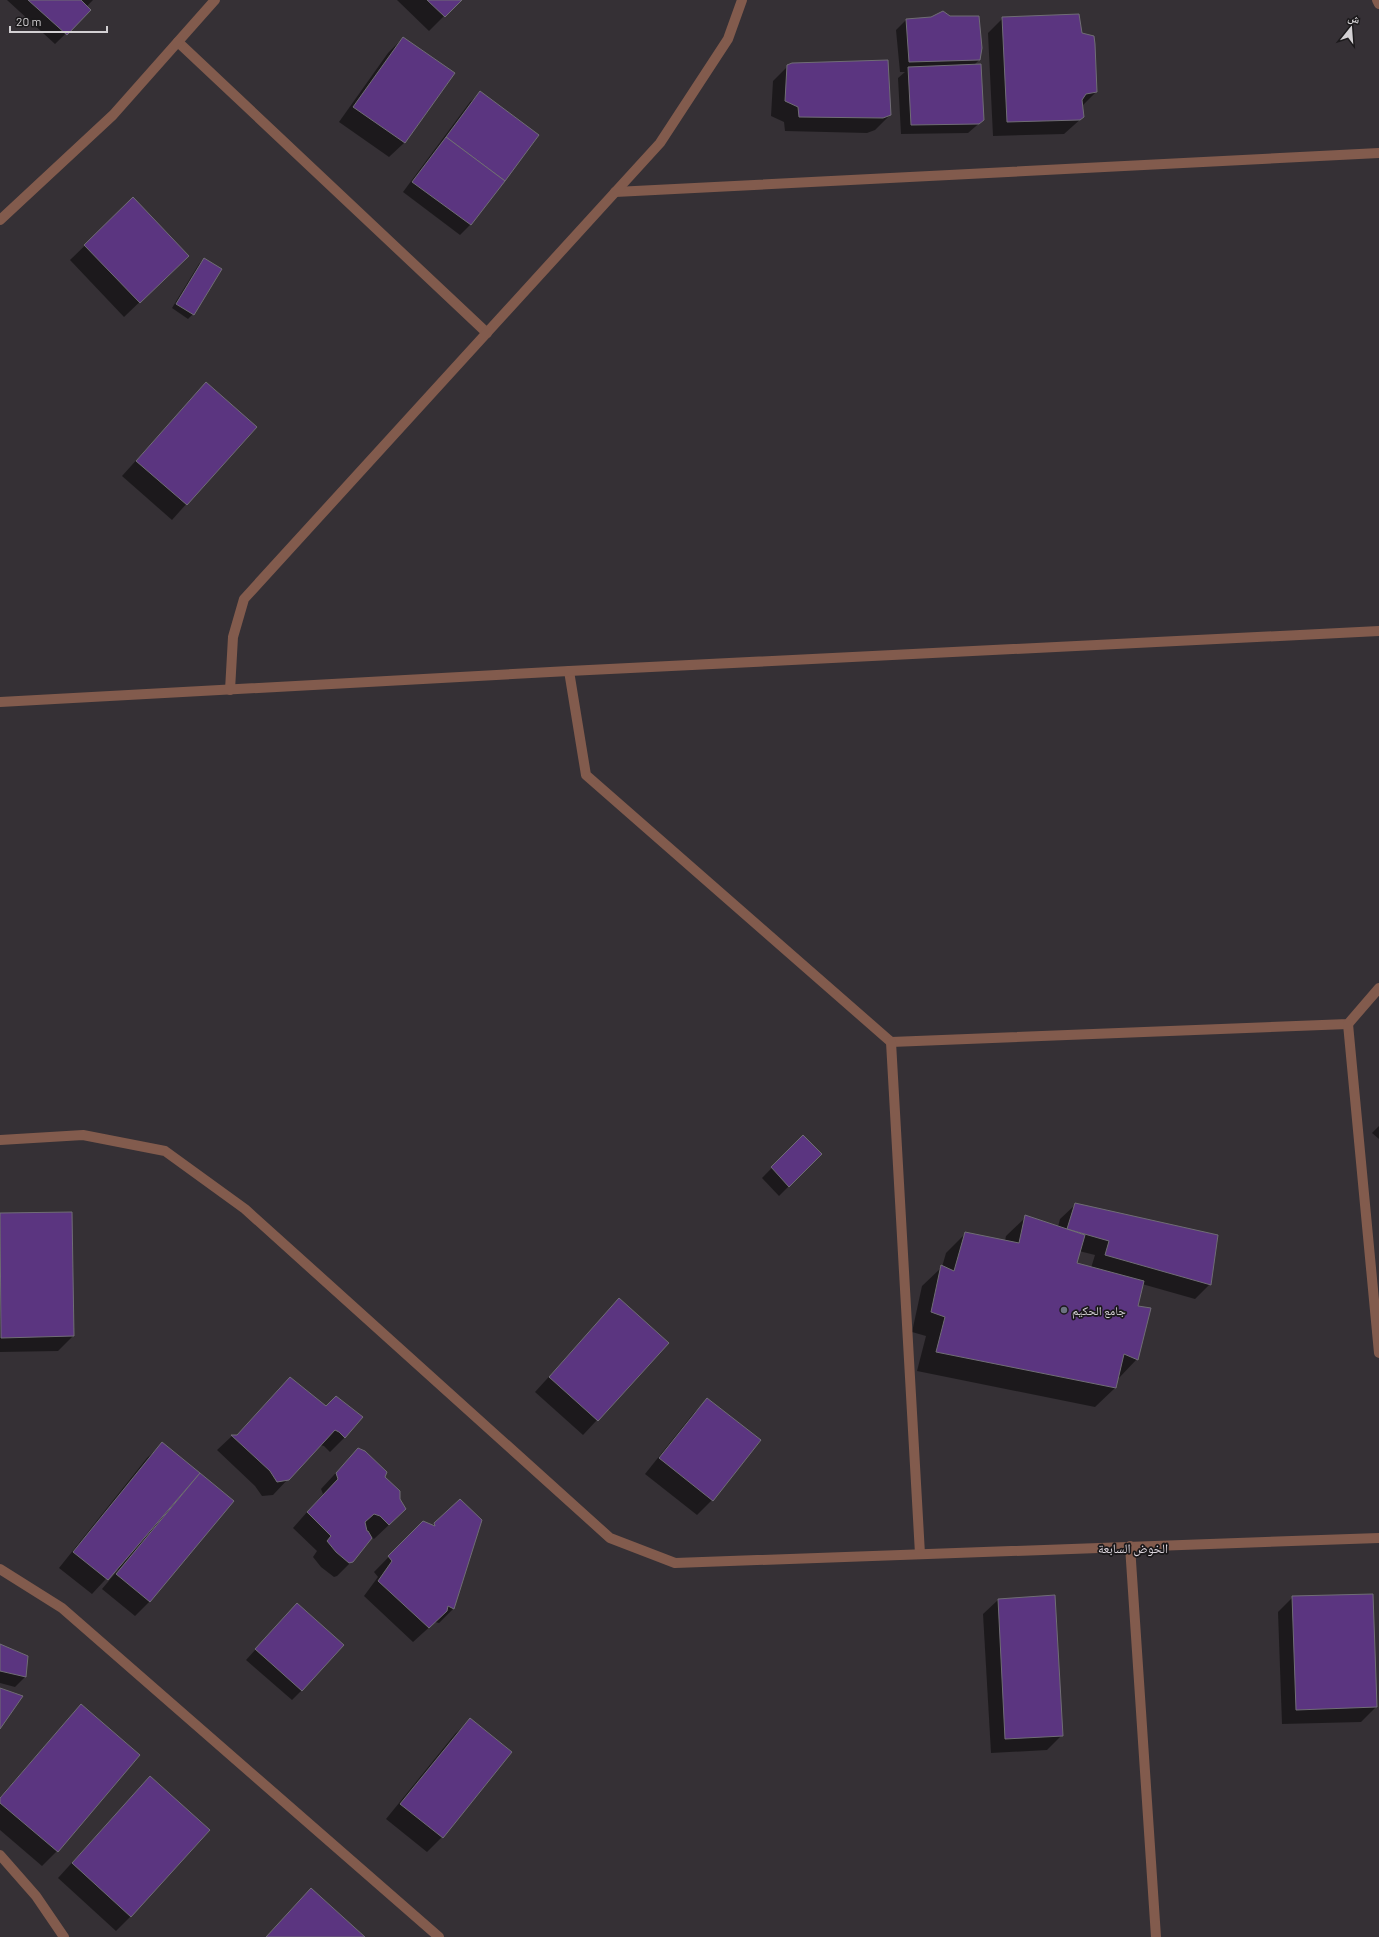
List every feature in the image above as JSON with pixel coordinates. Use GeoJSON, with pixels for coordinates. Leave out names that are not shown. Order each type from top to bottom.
{"type":"FeatureCollection","features":[{"type":"Feature","properties":{"kind":"street"},"geometry":{"type":"LineString","coordinates":[[0,220],[113,115],[215,0]]}},
{"type":"Feature","properties":{"kind":"street"},"geometry":{"type":"LineString","coordinates":[[230,690],[233,637],[244,599],[660,144],[728,39],[742,0]]}},
{"type":"Feature","properties":{"kind":"street"},"geometry":{"type":"LineString","coordinates":[[1377,0],[1379,4]]}},
{"type":"Feature","properties":{"kind":"street"},"geometry":{"type":"LineString","coordinates":[[178,42],[487,333]]}},
{"type":"Feature","properties":{"kind":"street"},"geometry":{"type":"LineString","coordinates":[[616,192],[1379,153]]}},
{"type":"Feature","properties":{"kind":"street"},"geometry":{"type":"LineString","coordinates":[[0,702],[569,671],[1379,631]]}},
{"type":"Feature","properties":{"kind":"street"},"geometry":{"type":"LineString","coordinates":[[569,671],[586,775],[891,1042],[1348,1024]]}},
{"type":"Feature","properties":{"kind":"street"},"geometry":{"type":"LineString","coordinates":[[1379,988],[1348,1024],[1379,1353]]}},
{"type":"Feature","properties":{"kind":"street"},"geometry":{"type":"LineString","coordinates":[[891,1042],[920,1554]]}},
{"type":"Feature","properties":{"kind":"street"},"geometry":{"type":"LineString","coordinates":[[0,1140],[83,1135],[165,1152],[245,1209],[610,1538],[675,1562],[1379,1538]]}},
{"type":"Feature","properties":{"kind":"street"},"geometry":{"type":"LineString","coordinates":[[1130,1546],[1156,1937]]}},
{"type":"Feature","properties":{"kind":"street"},"geometry":{"type":"LineString","coordinates":[[0,1569],[62,1608],[439,1937]]}},
{"type":"Feature","properties":{"kind":"street"},"geometry":{"type":"LineString","coordinates":[[0,1855],[36,1896],[64,1937]]}},
{"type":"Feature","properties":{"kind":"building"},"geometry":{"type":"Polygon","coordinates":[[[28,0],[81,0],[91,10],[67,35],[28,0]]]}},
{"type":"Feature","properties":{"kind":"building"},"geometry":{"type":"Polygon","coordinates":[[[427,0],[462,0],[445,17],[427,0]]]}},
{"type":"Feature","properties":{"kind":"building"},"geometry":{"type":"Polygon","coordinates":[[[943,11],[950,16],[979,16],[982,48],[980,60],[909,62],[906,19],[931,17],[943,11]]]}},
{"type":"Feature","properties":{"kind":"building"},"geometry":{"type":"Polygon","coordinates":[[[1079,14],[1082,33],[1094,36],[1095,44],[1097,92],[1086,94],[1082,100],[1084,117],[1080,120],[1007,122],[1002,17],[1079,14]]]}},
{"type":"Feature","properties":{"kind":"building"},"geometry":{"type":"Polygon","coordinates":[[[403,37],[455,73],[405,143],[353,107],[403,37]]]}},
{"type":"Feature","properties":{"kind":"building"},"geometry":{"type":"Polygon","coordinates":[[[888,60],[891,115],[883,118],[799,117],[798,107],[785,101],[787,65],[792,63],[888,60]]]}},
{"type":"Feature","properties":{"kind":"building"},"geometry":{"type":"Polygon","coordinates":[[[981,64],[984,120],[979,124],[911,125],[908,67],[981,64]]]}},
{"type":"Feature","properties":{"kind":"building"},"geometry":{"type":"Polygon","coordinates":[[[480,91],[539,135],[505,181],[446,137],[480,91]]]}},
{"type":"Feature","properties":{"kind":"building"},"geometry":{"type":"Polygon","coordinates":[[[446,137],[505,181],[471,225],[412,182],[446,137]]]}},
{"type":"Feature","properties":{"kind":"building"},"geometry":{"type":"Polygon","coordinates":[[[133,197],[189,256],[140,303],[84,245],[133,197]]]}},
{"type":"Feature","properties":{"kind":"building"},"geometry":{"type":"Polygon","coordinates":[[[204,258],[222,269],[194,315],[176,304],[204,258]]]}},
{"type":"Feature","properties":{"kind":"building"},"geometry":{"type":"Polygon","coordinates":[[[206,382],[257,427],[187,505],[136,461],[206,382]]]}},
{"type":"Feature","properties":{"kind":"building"},"geometry":{"type":"Polygon","coordinates":[[[803,1135],[822,1154],[789,1187],[771,1167],[803,1135]]]}},
{"type":"Feature","properties":{"kind":"building"},"geometry":{"type":"Polygon","coordinates":[[[1075,1203],[1218,1235],[1211,1285],[1105,1255],[1109,1241],[1067,1229],[1075,1203]]]}},
{"type":"Feature","properties":{"kind":"building"},"geometry":{"type":"Polygon","coordinates":[[[72,1212],[74,1336],[1,1338],[0,1213],[72,1212]]]}},
{"type":"Feature","properties":{"kind":"building"},"geometry":{"type":"Polygon","coordinates":[[[1025,1215],[1085,1235],[1077,1263],[1144,1281],[1138,1306],[1151,1308],[1138,1360],[1124,1354],[1116,1388],[936,1352],[945,1317],[931,1312],[941,1265],[954,1271],[965,1232],[1019,1243],[1025,1215]]]}},
{"type":"Feature","properties":{"kind":"building"},"geometry":{"type":"Polygon","coordinates":[[[619,1298],[669,1343],[598,1421],[549,1377],[619,1298]]]}},
{"type":"Feature","properties":{"kind":"building"},"geometry":{"type":"Polygon","coordinates":[[[290,1377],[326,1406],[336,1396],[363,1417],[345,1438],[335,1430],[289,1480],[277,1482],[270,1471],[231,1435],[237,1435],[290,1377]]]}},
{"type":"Feature","properties":{"kind":"building"},"geometry":{"type":"Polygon","coordinates":[[[707,1398],[761,1440],[713,1501],[659,1458],[707,1398]]]}},
{"type":"Feature","properties":{"kind":"building"},"geometry":{"type":"Polygon","coordinates":[[[162,1442],[200,1473],[108,1580],[73,1552],[162,1442]]]}},
{"type":"Feature","properties":{"kind":"building"},"geometry":{"type":"Polygon","coordinates":[[[358,1448],[365,1451],[387,1472],[385,1477],[400,1491],[400,1499],[406,1509],[389,1525],[380,1516],[374,1514],[365,1522],[367,1531],[372,1538],[353,1562],[349,1563],[336,1552],[327,1541],[331,1536],[307,1512],[338,1479],[336,1473],[358,1448]]]}},
{"type":"Feature","properties":{"kind":"building"},"geometry":{"type":"Polygon","coordinates":[[[200,1473],[234,1501],[150,1602],[116,1574],[200,1473]]]}},
{"type":"Feature","properties":{"kind":"building"},"geometry":{"type":"Polygon","coordinates":[[[460,1499],[482,1520],[454,1609],[448,1606],[447,1611],[429,1628],[378,1581],[392,1561],[388,1556],[423,1521],[435,1526],[434,1523],[460,1499]]]}},
{"type":"Feature","properties":{"kind":"building"},"geometry":{"type":"Polygon","coordinates":[[[1373,1594],[1377,1707],[1296,1710],[1292,1596],[1373,1594]]]}},
{"type":"Feature","properties":{"kind":"building"},"geometry":{"type":"Polygon","coordinates":[[[1055,1595],[1063,1736],[1005,1739],[998,1599],[1055,1595]]]}},
{"type":"Feature","properties":{"kind":"building"},"geometry":{"type":"Polygon","coordinates":[[[297,1603],[344,1645],[302,1691],[255,1649],[297,1603]]]}},
{"type":"Feature","properties":{"kind":"building"},"geometry":{"type":"Polygon","coordinates":[[[0,1644],[28,1656],[26,1677],[0,1671],[0,1644]]]}},
{"type":"Feature","properties":{"kind":"building"},"geometry":{"type":"Polygon","coordinates":[[[0,1688],[23,1696],[0,1729],[0,1688]]]}},
{"type":"Feature","properties":{"kind":"building"},"geometry":{"type":"Polygon","coordinates":[[[81,1704],[140,1755],[58,1852],[0,1803],[0,1798],[81,1704]]]}},
{"type":"Feature","properties":{"kind":"building"},"geometry":{"type":"Polygon","coordinates":[[[470,1718],[512,1752],[443,1838],[400,1804],[470,1718]]]}},
{"type":"Feature","properties":{"kind":"building"},"geometry":{"type":"Polygon","coordinates":[[[150,1776],[210,1830],[131,1917],[72,1863],[150,1776]]]}},
{"type":"Feature","properties":{"kind":"building"},"geometry":{"type":"Polygon","coordinates":[[[311,1888],[365,1937],[266,1937],[311,1888]]]}},
{"type":"Feature","properties":{"kind":"place","name":"جامع الحكيم"},"geometry":{"type":"Point","coordinates":[1064,1310]}},
{"type":"Feature","properties":{"kind":"district","name":"الخوض السابعة"},"geometry":{"type":"Point","coordinates":[1133,1548]}}]}
